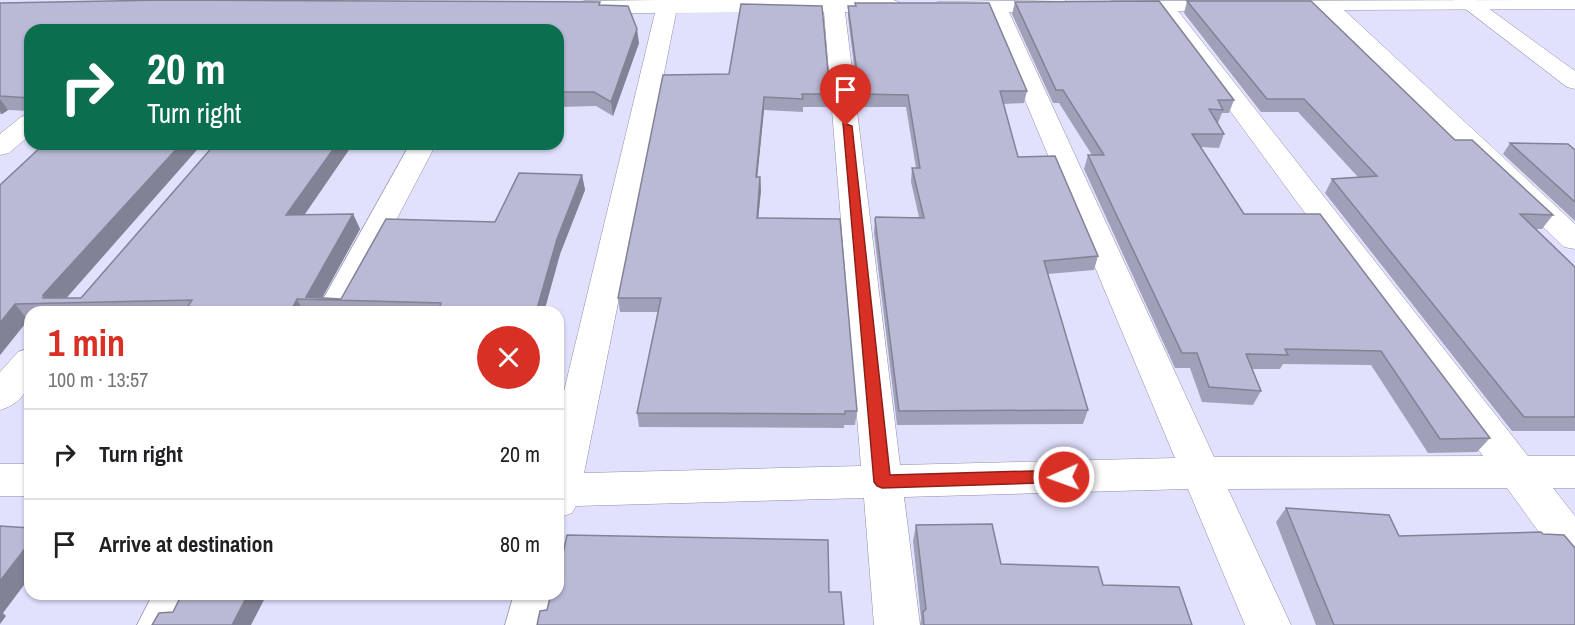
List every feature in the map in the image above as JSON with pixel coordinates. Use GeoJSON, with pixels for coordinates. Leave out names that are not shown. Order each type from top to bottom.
{"type":"FeatureCollection","features":[{"type":"Feature","properties":{"kind":"street"},"geometry":{"type":"LineString","coordinates":[[1465,1],[1575,82]]}},
{"type":"Feature","properties":{"kind":"street"},"geometry":{"type":"LineString","coordinates":[[1103,5],[1465,1],[1575,3]]}},
{"type":"Feature","properties":{"kind":"street"},"geometry":{"type":"LineString","coordinates":[[1323,2],[1575,240]]}},
{"type":"Feature","properties":{"kind":"street"},"geometry":{"type":"LineString","coordinates":[[994,3],[1268,625]]}},
{"type":"Feature","properties":{"kind":"street"},"geometry":{"type":"LineString","coordinates":[[1161,3],[1575,548]]}},
{"type":"Feature","properties":{"kind":"street"},"geometry":{"type":"LineString","coordinates":[[314,6],[348,4]]}},
{"type":"Feature","properties":{"kind":"street"},"geometry":{"type":"LineString","coordinates":[[325,24],[348,4]]}},
{"type":"Feature","properties":{"kind":"street"},"geometry":{"type":"LineString","coordinates":[[565,7],[668,4],[1079,5]]}},
{"type":"Feature","properties":{"kind":"street"},"geometry":{"type":"LineString","coordinates":[[564,471],[668,4]]}},
{"type":"Feature","properties":{"kind":"street"},"geometry":{"type":"LineString","coordinates":[[834,4],[897,625]]}},
{"type":"Feature","properties":{"kind":"street"},"geometry":{"type":"LineString","coordinates":[[0,147],[24,127]]}},
{"type":"Feature","properties":{"kind":"street"},"geometry":{"type":"LineString","coordinates":[[335,306],[420,150]]}},
{"type":"Feature","properties":{"kind":"street"},"geometry":{"type":"LineString","coordinates":[[0,396],[24,368]]}},
{"type":"Feature","properties":{"kind":"street"},"geometry":{"type":"LineString","coordinates":[[564,493],[1201,473],[1575,472]]}},
{"type":"Feature","properties":{"kind":"street"},"geometry":{"type":"LineString","coordinates":[[0,480],[24,480]]}},
{"type":"Feature","properties":{"kind":"street"},"geometry":{"type":"LineString","coordinates":[[160,625],[174,600]]}},
{"type":"Feature","properties":{"kind":"street"},"geometry":{"type":"LineString","coordinates":[[528,625],[534,600]]}},
{"type":"Feature","properties":{"kind":"building"},"geometry":{"type":"Polygon","coordinates":[[[165,0],[600,2],[599,5],[628,6],[637,29],[611,102],[594,92],[564,92],[564,24],[24,24],[24,98],[0,96],[0,3],[165,0]]]}},
{"type":"Feature","properties":{"kind":"building"},"geometry":{"type":"Polygon","coordinates":[[[1159,1],[1234,100],[1218,100],[1223,110],[1209,109],[1224,134],[1192,134],[1244,214],[1320,214],[1490,438],[1440,439],[1381,351],[1285,349],[1288,355],[1246,354],[1261,391],[1209,387],[1197,353],[1182,353],[1088,155],[1104,155],[1063,90],[1056,90],[1015,2],[1159,1]]]}},
{"type":"Feature","properties":{"kind":"building"},"geometry":{"type":"Polygon","coordinates":[[[1187,1],[1311,1],[1455,140],[1472,140],[1553,215],[1520,214],[1575,267],[1575,417],[1524,417],[1332,179],[1377,176],[1304,99],[1267,99],[1187,1]]]}},
{"type":"Feature","properties":{"kind":"building"},"geometry":{"type":"Polygon","coordinates":[[[855,3],[989,3],[1027,91],[1000,91],[1018,157],[1055,156],[1098,256],[1044,261],[1088,410],[899,411],[875,219],[876,217],[924,218],[912,168],[920,168],[908,95],[860,94],[848,6],[856,6],[855,3]]]}},
{"type":"Feature","properties":{"kind":"building"},"geometry":{"type":"Polygon","coordinates":[[[741,4],[822,6],[830,94],[802,94],[803,99],[764,97],[756,177],[760,177],[757,218],[840,219],[857,411],[845,411],[845,414],[637,413],[661,298],[618,298],[663,75],[729,74],[741,4]]]}},
{"type":"Feature","properties":{"kind":"building"},"geometry":{"type":"Polygon","coordinates":[[[1510,143],[1568,144],[1575,150],[1575,202],[1510,143]]]}},
{"type":"Feature","properties":{"kind":"building"},"geometry":{"type":"Polygon","coordinates":[[[38,150],[176,150],[43,295],[43,298],[81,298],[210,150],[333,150],[286,215],[353,214],[306,297],[341,299],[386,219],[495,222],[519,173],[582,175],[557,239],[538,306],[440,306],[441,303],[297,299],[293,306],[188,306],[192,300],[15,304],[0,323],[0,185],[38,150]]]}},
{"type":"Feature","properties":{"kind":"building"},"geometry":{"type":"Polygon","coordinates":[[[1286,508],[1389,515],[1399,536],[1541,532],[1564,535],[1575,548],[1575,625],[1334,625],[1286,508]]]}},
{"type":"Feature","properties":{"kind":"building"},"geometry":{"type":"Polygon","coordinates":[[[992,524],[1001,564],[1098,567],[1103,585],[1179,587],[1192,625],[924,625],[923,612],[926,609],[916,525],[992,524]]]}},
{"type":"Feature","properties":{"kind":"building"},"geometry":{"type":"Polygon","coordinates":[[[0,526],[24,528],[24,550],[0,581],[0,526]]]}},
{"type":"Feature","properties":{"kind":"building"},"geometry":{"type":"Polygon","coordinates":[[[567,535],[828,540],[829,592],[841,592],[844,625],[537,625],[540,611],[547,610],[550,600],[564,600],[564,549],[567,535]]]}},
{"type":"Feature","properties":{"kind":"building"},"geometry":{"type":"Polygon","coordinates":[[[179,600],[245,600],[232,625],[152,625],[159,613],[173,612],[179,600]]]}},
{"type":"Feature","properties":{"kind":"route"},"geometry":{"type":"LineString","coordinates":[[846,126],[882,482],[1064,477]]}}]}
